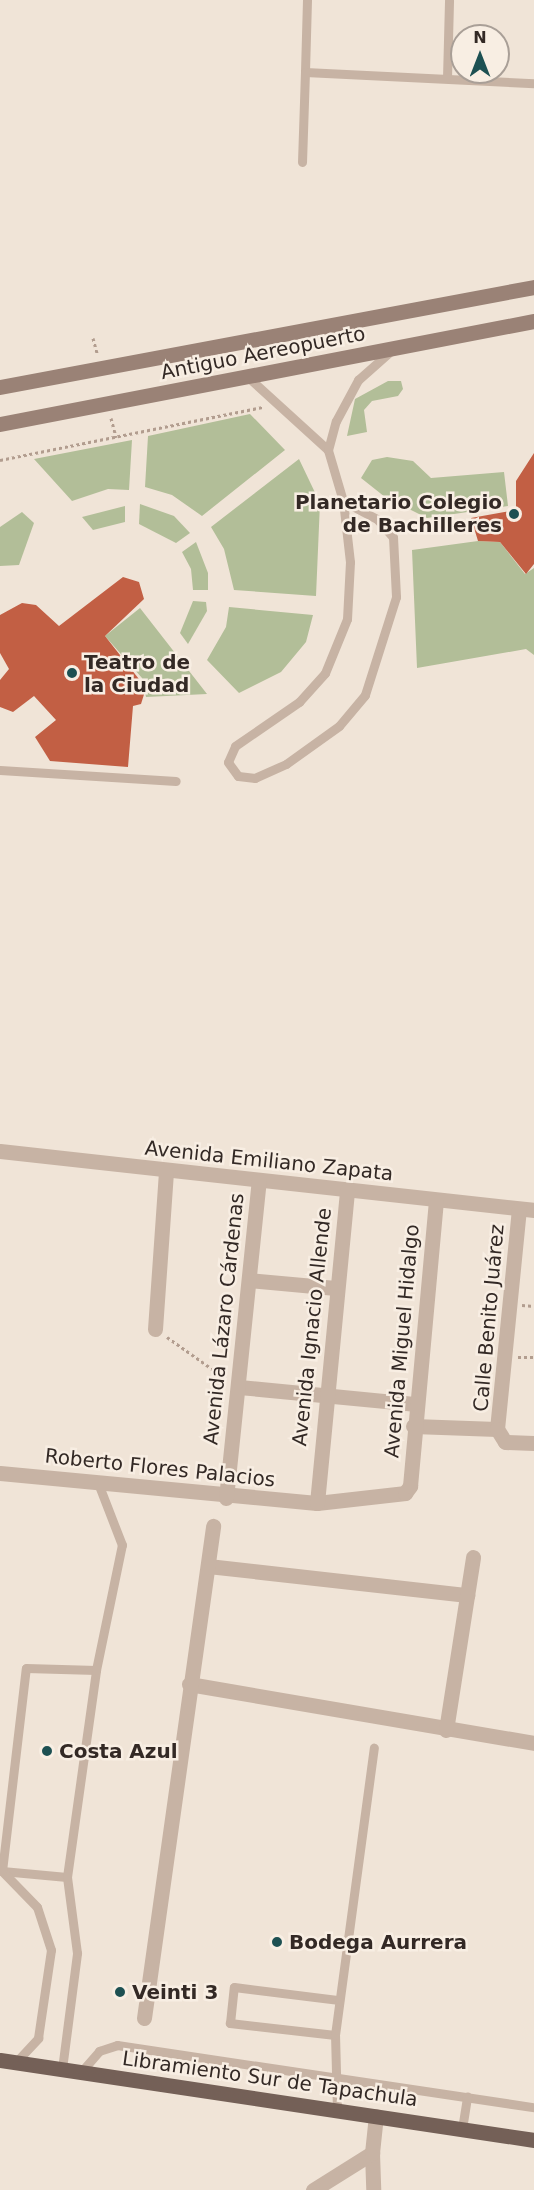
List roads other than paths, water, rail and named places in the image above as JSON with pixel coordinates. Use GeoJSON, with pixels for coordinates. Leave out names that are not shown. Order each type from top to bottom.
{"type":"FeatureCollection","features":[{"type":"Feature","properties":{"kind":"main road","name":"Antiguo Aereopuerto"},"geometry":{"type":"LineString","coordinates":[[0,387],[534,287]]}},
{"type":"Feature","properties":{"kind":"main road","name":"Antiguo Aereopuerto"},"geometry":{"type":"LineString","coordinates":[[0,423],[250,379],[534,321]]}},
{"type":"Feature","properties":{"kind":"main road","name":"Libramiento Sur de Tapachula"},"geometry":{"type":"LineString","coordinates":[[0,2060],[534,2140]]}},
{"type":"Feature","properties":{"kind":"street","name":"Avenida Emiliano Zapata"},"geometry":{"type":"LineString","coordinates":[[0,1151],[527,1210]]}},
{"type":"Feature","properties":{"kind":"street"},"geometry":{"type":"LineString","coordinates":[[155,1329],[166,1170]]}},
{"type":"Feature","properties":{"kind":"street","name":"Avenida Lázaro Cárdenas"},"geometry":{"type":"LineString","coordinates":[[226,1498],[260,1181]]}},
{"type":"Feature","properties":{"kind":"street","name":"Avenida Ignacio Allende"},"geometry":{"type":"LineString","coordinates":[[317,1503],[325,1396],[347,1190]]}},
{"type":"Feature","properties":{"kind":"street","name":"Avenida Miguel Hidalgo"},"geometry":{"type":"LineString","coordinates":[[317,1503],[405,1493],[410,1486],[414,1404],[436,1201]]}},
{"type":"Feature","properties":{"kind":"street","name":"Calle Benito Juárez"},"geometry":{"type":"LineString","coordinates":[[497,1429],[527,1210]]}},
{"type":"Feature","properties":{"kind":"street"},"geometry":{"type":"LineString","coordinates":[[249,1280],[336,1288]]}},
{"type":"Feature","properties":{"kind":"street"},"geometry":{"type":"LineString","coordinates":[[239,1388],[414,1404]]}},
{"type":"Feature","properties":{"kind":"street"},"geometry":{"type":"LineString","coordinates":[[412,1426],[497,1429],[505,1442],[534,1443]]}},
{"type":"Feature","properties":{"kind":"street","name":"Roberto Flores Palacios"},"geometry":{"type":"LineString","coordinates":[[0,1473],[226,1498],[317,1503]]}},
{"type":"Feature","properties":{"kind":"street"},"geometry":{"type":"LineString","coordinates":[[144,2018],[189,1684],[213,1526]]}},
{"type":"Feature","properties":{"kind":"street"},"geometry":{"type":"LineString","coordinates":[[446,1730],[473,1557]]}},
{"type":"Feature","properties":{"kind":"street"},"geometry":{"type":"LineString","coordinates":[[208,1566],[467,1595]]}},
{"type":"Feature","properties":{"kind":"street"},"geometry":{"type":"LineString","coordinates":[[189,1684],[446,1730],[534,1743]]}},
{"type":"Feature","properties":{"kind":"street"},"geometry":{"type":"LineString","coordinates":[[373,2190],[372,2153],[376,2116]]}},
{"type":"Feature","properties":{"kind":"street"},"geometry":{"type":"LineString","coordinates":[[313,2190],[372,2153]]}},
{"type":"Feature","properties":{"kind":"lane"},"geometry":{"type":"LineString","coordinates":[[302,162],[307,0]]}},
{"type":"Feature","properties":{"kind":"lane"},"geometry":{"type":"LineString","coordinates":[[447,78],[449,0]]}},
{"type":"Feature","properties":{"kind":"lane"},"geometry":{"type":"LineString","coordinates":[[305,72],[534,83]]}},
{"type":"Feature","properties":{"kind":"lane"},"geometry":{"type":"LineString","coordinates":[[328,450],[336,421],[358,380],[395,348]]}},
{"type":"Feature","properties":{"kind":"lane"},"geometry":{"type":"LineString","coordinates":[[250,379],[328,450],[343,501],[350,562],[347,619],[326,673],[299,702],[235,746],[228,762],[238,776],[255,778],[286,764],[339,726],[369,686],[396,597],[393,537],[378,520],[343,501]]}},
{"type":"Feature","properties":{"kind":"lane"},"geometry":{"type":"LineString","coordinates":[[0,770],[176,781]]}},
{"type":"Feature","properties":{"kind":"lane"},"geometry":{"type":"LineString","coordinates":[[62,2069],[77,1953],[67,1877],[96,1670],[122,1545],[98,1484]]}},
{"type":"Feature","properties":{"kind":"lane"},"geometry":{"type":"LineString","coordinates":[[2,1871],[26,1668],[96,1670]]}},
{"type":"Feature","properties":{"kind":"lane"},"geometry":{"type":"LineString","coordinates":[[337,2110],[333,2074],[335,2035],[374,1748]]}},
{"type":"Feature","properties":{"kind":"lane"},"geometry":{"type":"LineString","coordinates":[[2,1871],[67,1877]]}},
{"type":"Feature","properties":{"kind":"lane"},"geometry":{"type":"LineString","coordinates":[[2,1871],[37,1907],[51,1950],[38,2038],[16,2062]]}},
{"type":"Feature","properties":{"kind":"lane"},"geometry":{"type":"LineString","coordinates":[[335,2035],[230,2023],[234,1987],[339,2000]]}},
{"type":"Feature","properties":{"kind":"lane"},"geometry":{"type":"LineString","coordinates":[[81,2072],[99,2051],[117,2045],[333,2074],[534,2107]]}},
{"type":"Feature","properties":{"kind":"lane"},"geometry":{"type":"LineString","coordinates":[[462,2129],[467,2096]]}},
{"type":"Feature","properties":{"kind":"place","name":"Planetario Colegio de Bachilleres"},"geometry":{"type":"Point","coordinates":[514,514]}},
{"type":"Feature","properties":{"kind":"place","name":"Teatro de la Ciudad"},"geometry":{"type":"Point","coordinates":[72,673]}},
{"type":"Feature","properties":{"kind":"place","name":"Costa Azul"},"geometry":{"type":"Point","coordinates":[47,1751]}},
{"type":"Feature","properties":{"kind":"place","name":"Bodega Aurrera"},"geometry":{"type":"Point","coordinates":[277,1942]}},
{"type":"Feature","properties":{"kind":"place","name":"Veinti 3"},"geometry":{"type":"Point","coordinates":[120,1992]}}]}
